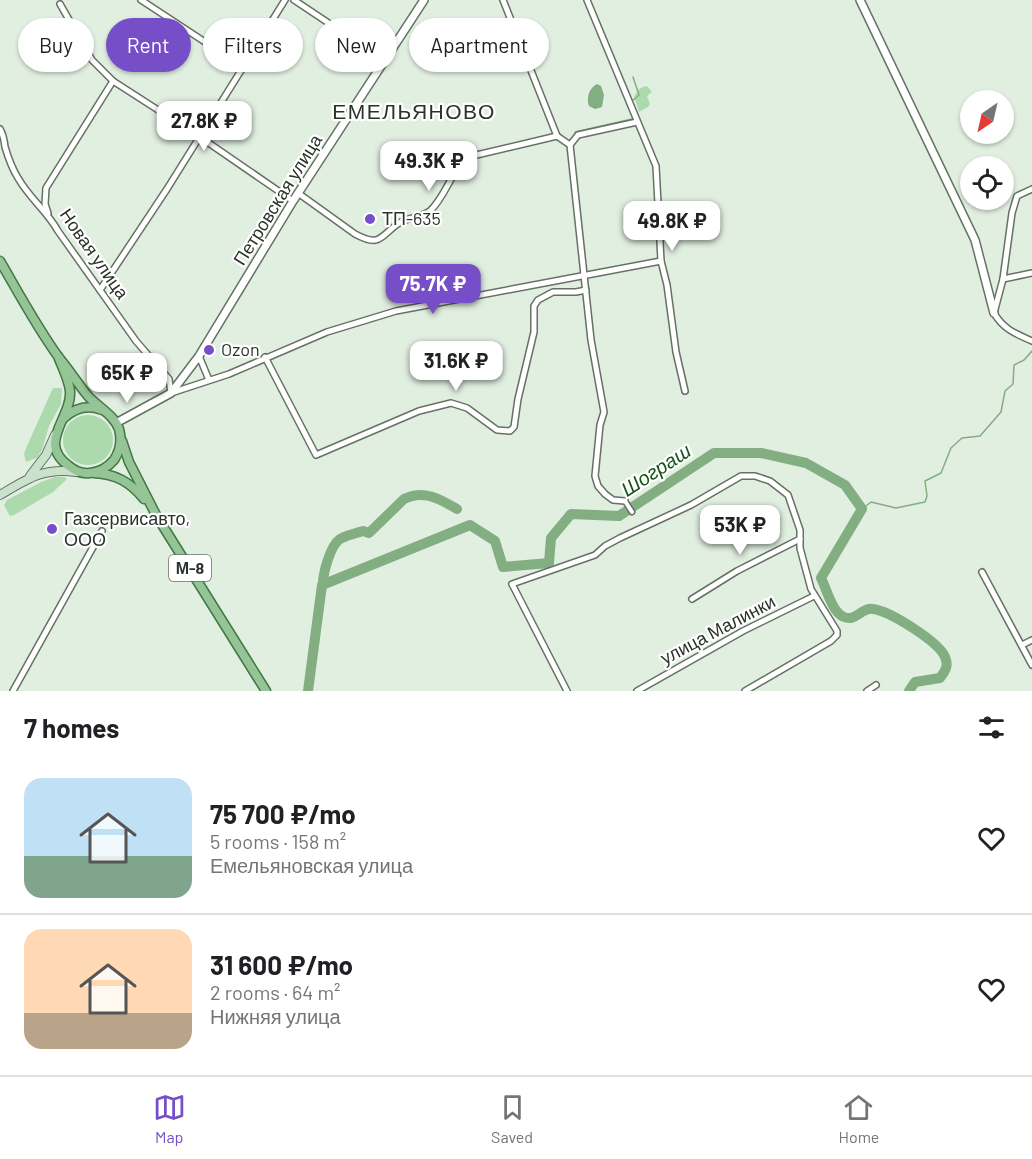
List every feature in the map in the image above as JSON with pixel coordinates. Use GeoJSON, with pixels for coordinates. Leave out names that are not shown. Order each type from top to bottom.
{"type":"FeatureCollection","features":[{"type":"Feature","properties":{"kind":"main road","name":"М-8"},"geometry":{"type":"LineString","coordinates":[[0,261],[58,356],[90,397],[116,423],[129,462],[156,515],[266,691]]}},
{"type":"Feature","properties":{"kind":"main road","name":"М-8"},"geometry":{"type":"LineString","coordinates":[[57,430],[69,403],[70,389],[58,356]]}},
{"type":"Feature","properties":{"kind":"main road"},"geometry":{"type":"LineString","coordinates":[[62,421],[73,411],[84,407],[99,409],[116,423],[120,446],[115,459],[105,468],[90,473]]}},
{"type":"Feature","properties":{"kind":"main road"},"geometry":{"type":"LineString","coordinates":[[57,430],[55,441],[60,457],[78,472]]}},
{"type":"Feature","properties":{"kind":"main road"},"geometry":{"type":"LineString","coordinates":[[30,477],[46,454],[57,430]]}},
{"type":"Feature","properties":{"kind":"main road"},"geometry":{"type":"LineString","coordinates":[[0,495],[30,477],[54,470],[78,472]]}},
{"type":"Feature","properties":{"kind":"main road","name":"М-8"},"geometry":{"type":"LineString","coordinates":[[78,472],[114,476],[125,480],[137,490],[156,515]]}},
{"type":"Feature","properties":{"kind":"street"},"geometry":{"type":"LineString","coordinates":[[141,0],[203,41]]}},
{"type":"Feature","properties":{"kind":"street"},"geometry":{"type":"LineString","coordinates":[[274,18],[285,0]]}},
{"type":"Feature","properties":{"kind":"street"},"geometry":{"type":"LineString","coordinates":[[294,0],[321,18]]}},
{"type":"Feature","properties":{"kind":"street","name":"Петровская улица"},"geometry":{"type":"LineString","coordinates":[[397,40],[424,0]]}},
{"type":"Feature","properties":{"kind":"street"},"geometry":{"type":"LineString","coordinates":[[503,0],[557,136],[570,145]]}},
{"type":"Feature","properties":{"kind":"street"},"geometry":{"type":"LineString","coordinates":[[587,0],[656,166],[661,261],[685,391]]}},
{"type":"Feature","properties":{"kind":"street"},"geometry":{"type":"LineString","coordinates":[[860,0],[975,240],[994,313],[999,322],[1012,333],[1032,341]]}},
{"type":"Feature","properties":{"kind":"street"},"geometry":{"type":"LineString","coordinates":[[60,4],[92,60],[113,81],[200,136],[293,201]]}},
{"type":"Feature","properties":{"kind":"street"},"geometry":{"type":"LineString","coordinates":[[100,290],[126,254],[240,72]]}},
{"type":"Feature","properties":{"kind":"street","name":"Петровская улица"},"geometry":{"type":"LineString","coordinates":[[116,423],[171,393],[199,356],[293,201],[376,72]]}},
{"type":"Feature","properties":{"kind":"street"},"geometry":{"type":"LineString","coordinates":[[49,215],[45,204],[46,188],[113,81]]}},
{"type":"Feature","properties":{"kind":"street"},"geometry":{"type":"LineString","coordinates":[[632,512],[625,501],[613,500],[605,494],[598,486],[595,476],[600,425],[604,412],[591,340],[570,145],[578,135],[637,122]]}},
{"type":"Feature","properties":{"kind":"street","name":"Новая улица"},"geometry":{"type":"LineString","coordinates":[[0,129],[16,176],[29,196],[49,215],[136,341],[169,379],[171,393]]}},
{"type":"Feature","properties":{"kind":"street"},"geometry":{"type":"LineString","coordinates":[[298,193],[355,234],[363,238],[378,240],[402,221],[430,211],[460,165],[468,157],[557,136]]}},
{"type":"Feature","properties":{"kind":"street"},"geometry":{"type":"LineString","coordinates":[[994,313],[1003,279],[1012,213],[1017,196],[1032,189]]}},
{"type":"Feature","properties":{"kind":"street"},"geometry":{"type":"LineString","coordinates":[[171,393],[229,374],[327,332],[396,311],[661,261]]}},
{"type":"Feature","properties":{"kind":"street"},"geometry":{"type":"LineString","coordinates":[[1003,279],[1032,273]]}},
{"type":"Feature","properties":{"kind":"street"},"geometry":{"type":"LineString","coordinates":[[265,357],[315,454],[418,411],[451,403],[467,408],[496,430],[510,431],[514,427],[518,399],[534,332],[534,306],[538,300],[553,292],[586,290]]}},
{"type":"Feature","properties":{"kind":"street"},"geometry":{"type":"LineString","coordinates":[[199,356],[209,380]]}},
{"type":"Feature","properties":{"kind":"street"},"geometry":{"type":"LineString","coordinates":[[567,691],[512,584],[595,555],[605,546],[691,505],[741,476],[755,476],[770,481],[788,495],[800,530],[800,548],[814,596],[837,631],[837,635],[831,641],[745,691]]}},
{"type":"Feature","properties":{"kind":"street"},"geometry":{"type":"LineString","coordinates":[[13,691],[102,531]]}},
{"type":"Feature","properties":{"kind":"street"},"geometry":{"type":"LineString","coordinates":[[693,599],[737,570],[800,539]]}},
{"type":"Feature","properties":{"kind":"street"},"geometry":{"type":"LineString","coordinates":[[982,572],[1032,665]]}},
{"type":"Feature","properties":{"kind":"street","name":"улица Малинки"},"geometry":{"type":"LineString","coordinates":[[637,691],[743,631],[814,596]]}},
{"type":"Feature","properties":{"kind":"street"},"geometry":{"type":"LineString","coordinates":[[1022,645],[1032,640]]}},
{"type":"Feature","properties":{"kind":"street"},"geometry":{"type":"LineString","coordinates":[[867,691],[876,685]]}},
{"type":"Feature","properties":{"kind":"shaded area"},"geometry":{"type":"Polygon","coordinates":[[[597,84],[601,86],[604,95],[602,107],[595,109],[589,106],[588,97],[592,88],[597,84]]]}},
{"type":"Feature","properties":{"kind":"shaded area"},"geometry":{"type":"Polygon","coordinates":[[[647,86],[652,92],[647,96],[650,104],[639,112],[634,96],[640,88],[647,86]]]}},
{"type":"Feature","properties":{"kind":"shaded area"},"geometry":{"type":"Polygon","coordinates":[[[53,388],[62,388],[61,404],[49,426],[42,450],[37,458],[26,462],[24,454],[53,388]]]}},
{"type":"Feature","properties":{"kind":"shaded area"},"geometry":{"type":"Polygon","coordinates":[[[83,415],[93,415],[106,422],[113,435],[113,445],[106,458],[93,465],[83,465],[74,461],[67,454],[63,445],[63,435],[67,426],[74,419],[83,415]]]}},
{"type":"Feature","properties":{"kind":"shaded area"},"geometry":{"type":"Polygon","coordinates":[[[55,477],[67,479],[53,492],[10,516],[4,505],[7,500],[55,477]]]}},
{"type":"Feature","properties":{"kind":"waterway"},"geometry":{"type":"LineString","coordinates":[[631,102],[639,95],[633,77]]}},
{"type":"Feature","properties":{"kind":"waterway"},"geometry":{"type":"LineString","coordinates":[[575,132],[632,119]]}},
{"type":"Feature","properties":{"kind":"waterway"},"geometry":{"type":"LineString","coordinates":[[862,509],[871,502],[896,508],[925,502],[927,496],[925,481],[941,473],[951,448],[962,438],[980,436],[1001,412],[1005,391],[1013,384],[1014,365],[1024,360],[1032,351]]}},
{"type":"Feature","properties":{"kind":"waterway","name":"Шограш"},"geometry":{"type":"LineString","coordinates":[[308,691],[322,585],[470,525],[495,541],[503,567],[549,563],[551,538],[571,514],[619,516],[714,453],[761,453],[806,463],[845,485],[862,509],[821,578],[833,606],[844,617],[852,618],[869,609],[881,611],[913,628],[941,651],[947,663],[940,678],[915,682],[909,691]]}},
{"type":"Feature","properties":{"kind":"waterway"},"geometry":{"type":"LineString","coordinates":[[323,584],[328,560],[336,542],[354,533],[363,531],[369,533],[404,499],[425,495],[457,509]]}},
{"type":"Feature","properties":{"kind":"place","name":"ТП-635"},"geometry":{"type":"Point","coordinates":[370,219]}},
{"type":"Feature","properties":{"kind":"place","name":"Ozon"},"geometry":{"type":"Point","coordinates":[209,350]}},
{"type":"Feature","properties":{"kind":"place","name":"Газсервисавто, ООО"},"geometry":{"type":"Point","coordinates":[52,529]}},
{"type":"Feature","properties":{"kind":"district","name":"ЕМЕЛЬЯНОВО"},"geometry":{"type":"Point","coordinates":[414,112]}}]}
